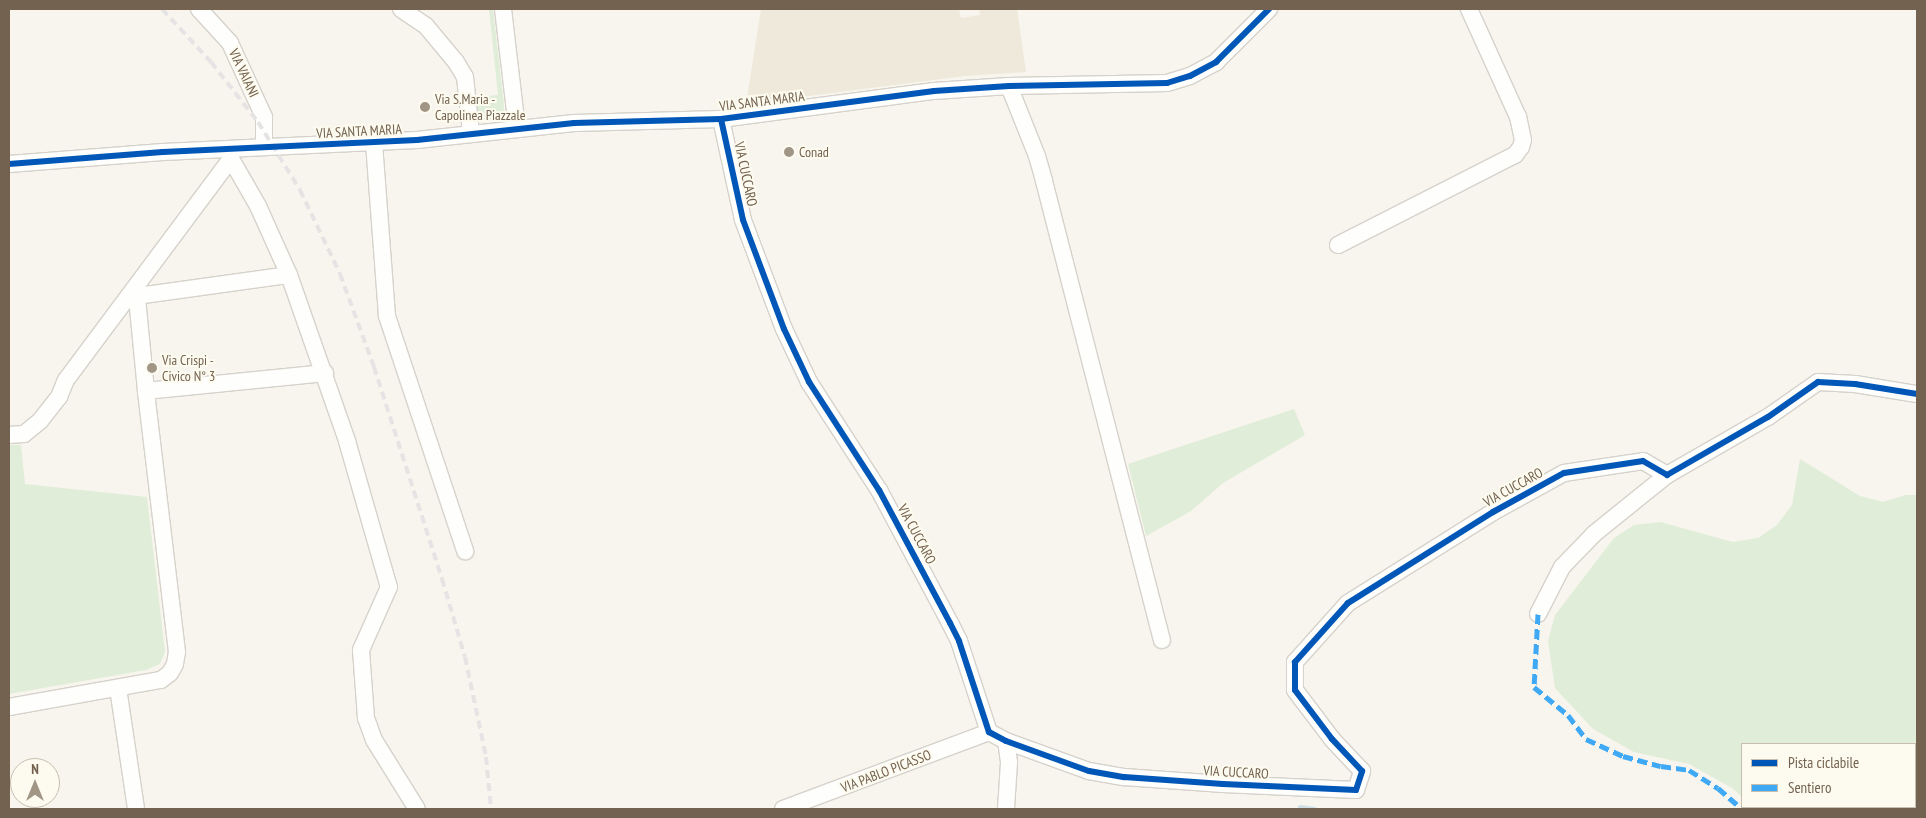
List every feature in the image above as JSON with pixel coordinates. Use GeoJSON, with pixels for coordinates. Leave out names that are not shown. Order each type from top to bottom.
{"type":"FeatureCollection","features":[{"type":"Feature","properties":{"kind":"street","name":"VIA VAIANI"},"geometry":{"type":"LineString","coordinates":[[200,9],[230,43],[242,68],[264,116],[264,147]]}},
{"type":"Feature","properties":{"kind":"street"},"geometry":{"type":"LineString","coordinates":[[401,9],[426,26],[456,62],[465,77],[471,133]]}},
{"type":"Feature","properties":{"kind":"street"},"geometry":{"type":"LineString","coordinates":[[503,9],[517,129]]}},
{"type":"Feature","properties":{"kind":"street","name":"VIA SANTA MARIA"},"geometry":{"type":"LineString","coordinates":[[9,164],[231,153],[264,147],[417,140],[574,123],[721,119],[934,92],[1009,86],[1167,84],[1190,76],[1216,62],[1269,9]]}},
{"type":"Feature","properties":{"kind":"street"},"geometry":{"type":"LineString","coordinates":[[1338,245],[1515,155],[1521,148],[1523,140],[1520,122],[1469,9]]}},
{"type":"Feature","properties":{"kind":"street"},"geometry":{"type":"LineString","coordinates":[[1009,86],[1037,156],[1044,181],[1162,640]]}},
{"type":"Feature","properties":{"kind":"street","name":"VIA CUCCARO"},"geometry":{"type":"LineString","coordinates":[[721,119],[743,220],[784,329],[809,382],[879,490],[950,623],[989,732],[1006,741],[1088,771],[1124,777],[1356,790],[1362,771],[1332,739],[1294,690],[1294,662],[1348,603],[1492,512],[1564,473],[1643,461],[1667,474]]}},
{"type":"Feature","properties":{"kind":"street"},"geometry":{"type":"LineString","coordinates":[[374,143],[387,316],[466,551]]}},
{"type":"Feature","properties":{"kind":"street"},"geometry":{"type":"LineString","coordinates":[[9,435],[24,434],[40,422],[59,397],[66,380],[137,292],[231,153],[258,206],[289,275],[325,373],[347,441],[389,587],[361,650],[366,718],[374,740],[417,809]]}},
{"type":"Feature","properties":{"kind":"street"},"geometry":{"type":"LineString","coordinates":[[137,292],[289,275]]}},
{"type":"Feature","properties":{"kind":"street"},"geometry":{"type":"LineString","coordinates":[[9,707],[161,680],[170,673],[175,664],[177,652],[146,391],[137,292]]}},
{"type":"Feature","properties":{"kind":"street"},"geometry":{"type":"LineString","coordinates":[[146,391],[325,373]]}},
{"type":"Feature","properties":{"kind":"street"},"geometry":{"type":"LineString","coordinates":[[1538,614],[1562,567],[1596,533],[1667,474],[1768,417],[1818,382],[1855,384],[1917,394]]}},
{"type":"Feature","properties":{"kind":"street"},"geometry":{"type":"LineString","coordinates":[[118,688],[136,809]]}},
{"type":"Feature","properties":{"kind":"street","name":"VIA PABLO PICASSO"},"geometry":{"type":"LineString","coordinates":[[783,809],[989,732]]}},
{"type":"Feature","properties":{"kind":"street"},"geometry":{"type":"LineString","coordinates":[[1006,741],[1009,762],[1006,809]]}},
{"type":"Feature","properties":{"kind":"shaded area"},"geometry":{"type":"Polygon","coordinates":[[[761,9],[959,9],[961,18],[980,15],[979,9],[1017,9],[1026,72],[965,76],[746,104],[761,9]]]}},
{"type":"Feature","properties":{"kind":"green space"},"geometry":{"type":"Polygon","coordinates":[[[489,9],[493,9],[504,105],[503,115],[486,121],[475,106],[478,97],[498,95],[489,9]]]}},
{"type":"Feature","properties":{"kind":"green space"},"geometry":{"type":"Polygon","coordinates":[[[1294,409],[1305,435],[1223,483],[1191,511],[1146,536],[1128,464],[1294,409]]]}},
{"type":"Feature","properties":{"kind":"green space"},"geometry":{"type":"Polygon","coordinates":[[[9,445],[21,445],[25,484],[147,497],[165,652],[160,664],[146,670],[9,694],[9,445]]]}},
{"type":"Feature","properties":{"kind":"green space"},"geometry":{"type":"Polygon","coordinates":[[[1800,459],[1860,496],[1883,502],[1906,495],[1917,495],[1917,809],[1754,808],[1916,808],[1916,743],[1741,743],[1741,796],[1732,788],[1689,764],[1634,752],[1593,729],[1555,688],[1548,641],[1555,615],[1614,538],[1634,525],[1660,522],[1733,542],[1758,538],[1777,525],[1792,505],[1800,459]]]}},
{"type":"Feature","properties":{"kind":"waterway"},"geometry":{"type":"LineString","coordinates":[[1300,807],[1314,809]]}},
{"type":"Feature","properties":{"kind":"railway"},"geometry":{"type":"LineString","coordinates":[[162,9],[211,62],[258,122],[300,190],[340,274],[374,367],[465,657],[486,757],[491,809]]}},
{"type":"Feature","properties":{"kind":"marked path"},"geometry":{"type":"LineString","coordinates":[[1538,614],[1534,687],[1568,715],[1586,739],[1623,756],[1661,766],[1689,770],[1718,788],[1742,809]]}},
{"type":"Feature","properties":{"kind":"cycle path"},"geometry":{"type":"LineString","coordinates":[[9,164],[163,152],[417,140],[574,123],[721,119],[934,91],[1009,86],[1167,83],[1190,76],[1216,62],[1269,9]]}},
{"type":"Feature","properties":{"kind":"cycle path"},"geometry":{"type":"LineString","coordinates":[[721,119],[743,220],[784,329],[809,382],[879,490],[950,623],[959,641],[989,732],[1006,741],[1089,771],[1124,777],[1356,790],[1362,771],[1332,739],[1295,690],[1295,662],[1348,603],[1493,512],[1564,473],[1643,461],[1667,475],[1768,417],[1818,382],[1855,384],[1917,394]]}},
{"type":"Feature","properties":{"kind":"place","name":"Via S.Maria - Capolinea Piazzale"},"geometry":{"type":"Point","coordinates":[425,107]}},
{"type":"Feature","properties":{"kind":"place","name":"Conad"},"geometry":{"type":"Point","coordinates":[789,152]}},
{"type":"Feature","properties":{"kind":"place","name":"Via Crispi - Civico N° 3"},"geometry":{"type":"Point","coordinates":[152,368]}}]}
